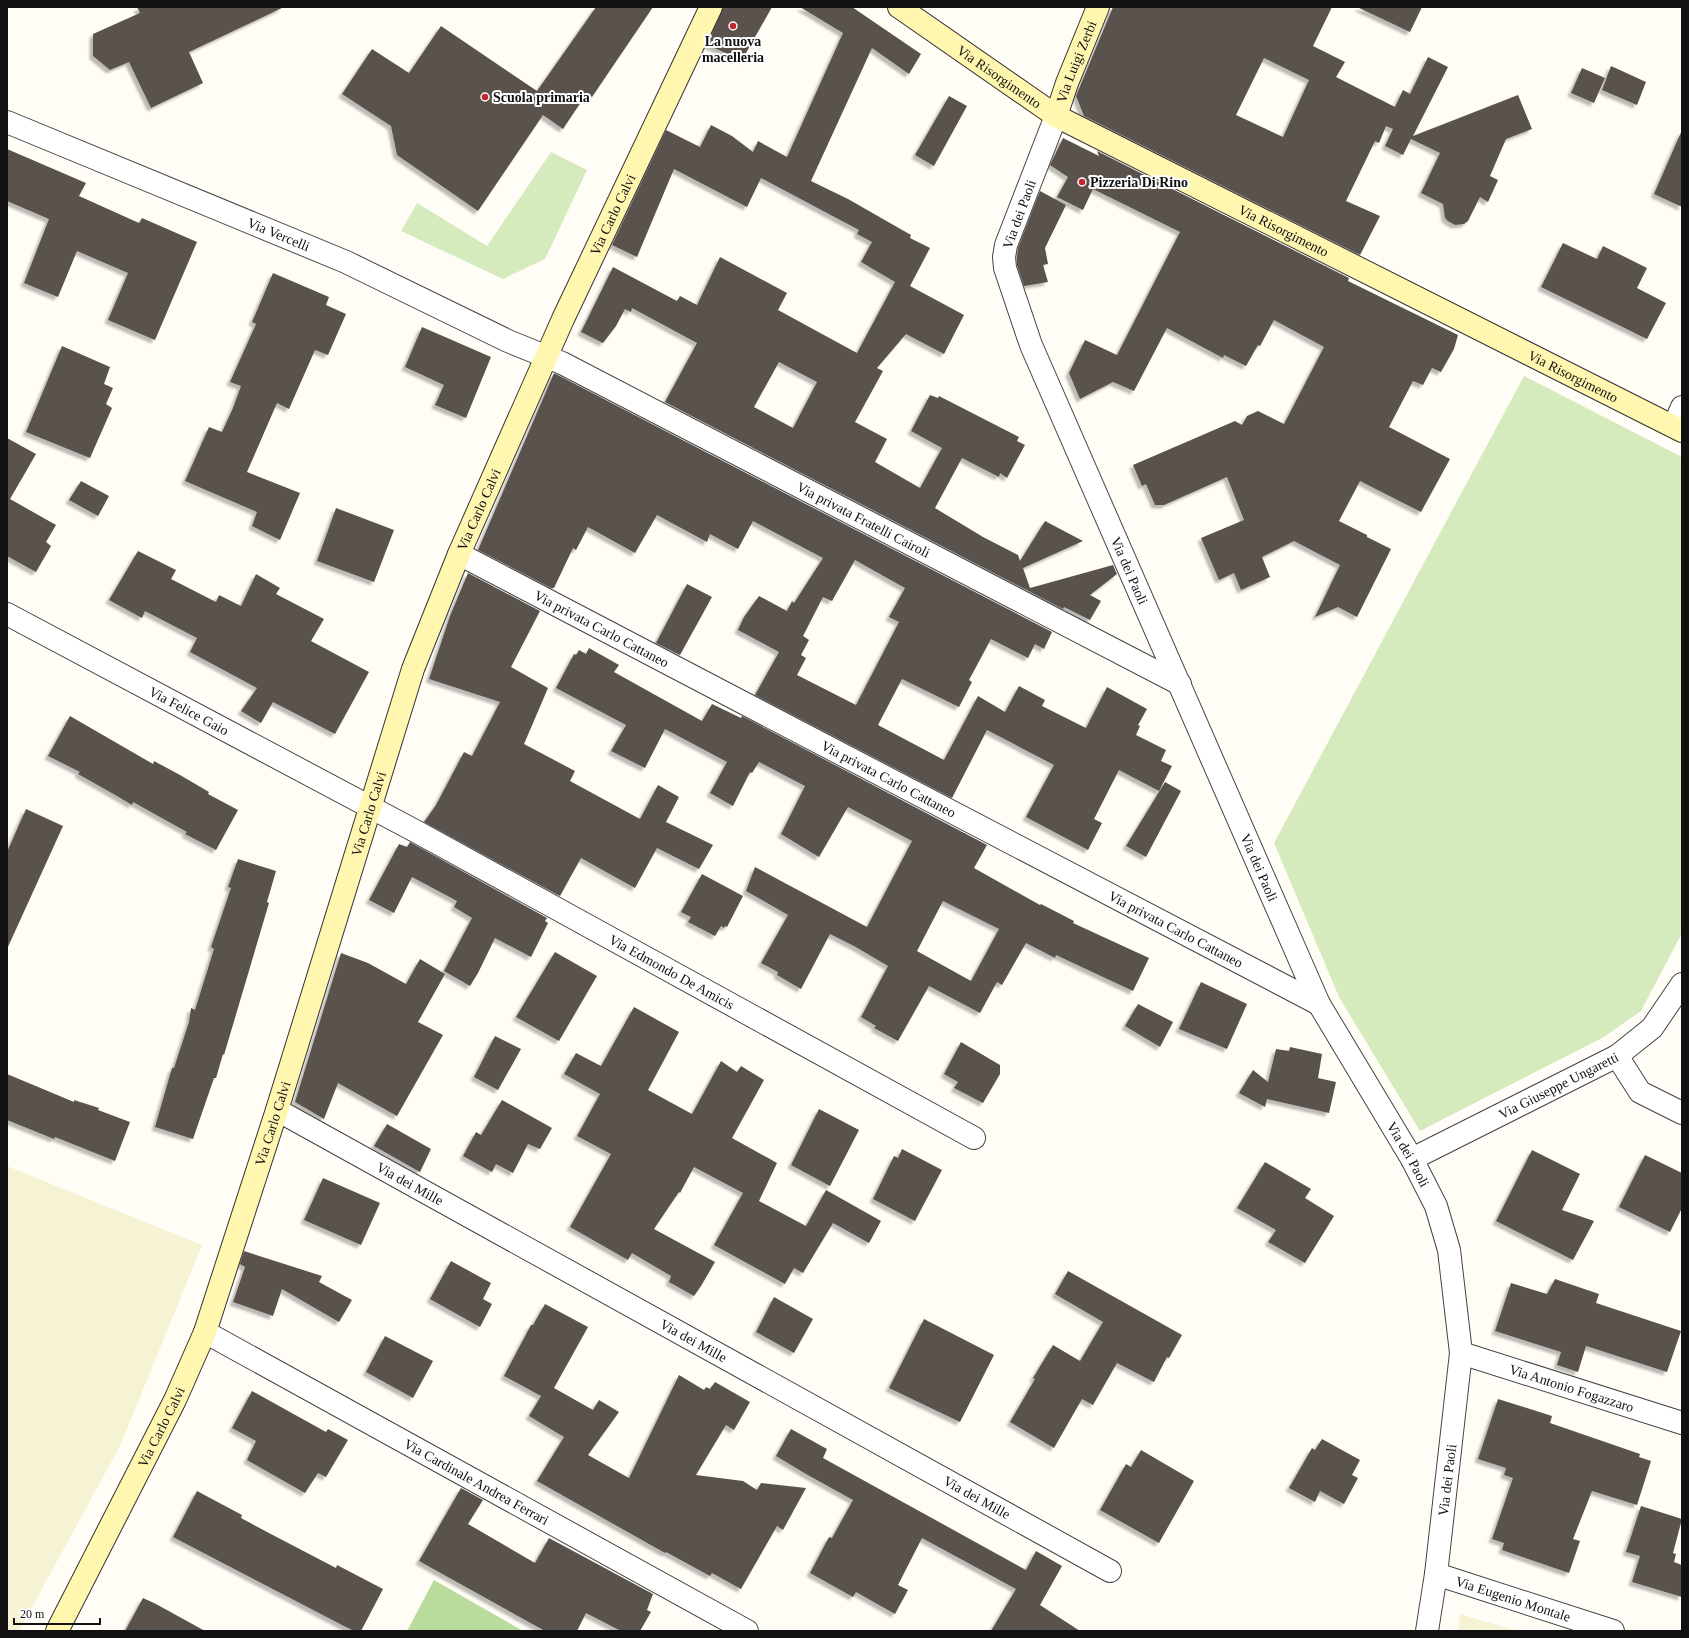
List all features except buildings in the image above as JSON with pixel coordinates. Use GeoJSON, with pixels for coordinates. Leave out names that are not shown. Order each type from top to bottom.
{"type":"FeatureCollection","features":[{"type":"Feature","properties":{"kind":"street","name":"Via Carlo Calvi"},"geometry":{"type":"LineString","coordinates":[[57,1631],[175,1400],[205,1332],[277,1110],[413,669],[459,554],[546,356],[711,7]]}},
{"type":"Feature","properties":{"kind":"street","name":"Via Risorgimento"},"geometry":{"type":"LineString","coordinates":[[899,7],[1056,116],[1679,421]]}},
{"type":"Feature","properties":{"kind":"street","name":"Via Luigi Zerbi"},"geometry":{"type":"LineString","coordinates":[[1056,116],[1067,83],[1098,7]]}},
{"type":"Feature","properties":{"kind":"street","name":"Via dei Paoli"},"geometry":{"type":"LineString","coordinates":[[1056,116],[1006,245],[1004,257],[1005,268],[1031,345],[1320,1004],[1412,1159],[1436,1206],[1449,1250],[1461,1353],[1436,1574],[1427,1631]]}},
{"type":"Feature","properties":{"kind":"street","name":"Via Vercelli"},"geometry":{"type":"LineString","coordinates":[[7,122],[346,262],[508,340],[546,356]]}},
{"type":"Feature","properties":{"kind":"street","name":"Via privata Fratelli Cairoli"},"geometry":{"type":"LineString","coordinates":[[546,356],[605,385],[1180,684]]}},
{"type":"Feature","properties":{"kind":"street","name":"Via privata Carlo Cattaneo"},"geometry":{"type":"LineString","coordinates":[[459,554],[1320,1004]]}},
{"type":"Feature","properties":{"kind":"street","name":"Via Felice Gaio"},"geometry":{"type":"LineString","coordinates":[[7,614],[370,808]]}},
{"type":"Feature","properties":{"kind":"street","name":"Via Edmondo De Amicis"},"geometry":{"type":"LineString","coordinates":[[370,808],[419,833],[974,1138]]}},
{"type":"Feature","properties":{"kind":"street","name":"Via Giuseppe Ungaretti"},"geometry":{"type":"LineString","coordinates":[[1412,1159],[1617,1056],[1652,1028],[1682,984]]}},
{"type":"Feature","properties":{"kind":"street"},"geometry":{"type":"LineString","coordinates":[[1617,1056],[1640,1092],[1682,1113]]}},
{"type":"Feature","properties":{"kind":"street","name":"Via dei Mille"},"geometry":{"type":"LineString","coordinates":[[277,1110],[1110,1571]]}},
{"type":"Feature","properties":{"kind":"street","name":"Via Cardinale Andrea Ferrari"},"geometry":{"type":"LineString","coordinates":[[205,1332],[747,1631]]}},
{"type":"Feature","properties":{"kind":"street","name":"Via Antonio Fogazzaro"},"geometry":{"type":"LineString","coordinates":[[1461,1353],[1682,1423]]}},
{"type":"Feature","properties":{"kind":"street","name":"Via Eugenio Montale"},"geometry":{"type":"LineString","coordinates":[[1436,1574],[1613,1631]]}},
{"type":"Feature","properties":{"kind":"shaded area"},"geometry":{"type":"Polygon","coordinates":[[[7,1166],[202,1245],[121,1444],[19,1631],[7,1631],[7,1166]]]}},
{"type":"Feature","properties":{"kind":"shaded area"},"geometry":{"type":"Polygon","coordinates":[[[1460,1614],[1517,1631],[1458,1631],[1460,1614]]]}},
{"type":"Feature","properties":{"kind":"green space"},"geometry":{"type":"Polygon","coordinates":[[[551,152],[587,170],[545,259],[503,279],[401,231],[417,203],[487,246],[551,152]]]}},
{"type":"Feature","properties":{"kind":"green space"},"geometry":{"type":"Polygon","coordinates":[[[1524,376],[1682,457],[1682,933],[1641,1011],[1604,1037],[1420,1131],[1339,997],[1274,843],[1524,376]]]}},
{"type":"Feature","properties":{"kind":"green space"},"geometry":{"type":"Polygon","coordinates":[[[434,1580],[523,1631],[407,1631],[434,1580]]]}},
{"type":"Feature","properties":{"kind":"place","name":"La nuova macelleria"},"geometry":{"type":"Point","coordinates":[733,26]}},
{"type":"Feature","properties":{"kind":"place","name":"Scuola primaria"},"geometry":{"type":"Point","coordinates":[485,97]}},
{"type":"Feature","properties":{"kind":"place","name":"Pizzeria Di Rino"},"geometry":{"type":"Point","coordinates":[1082,182]}}]}
